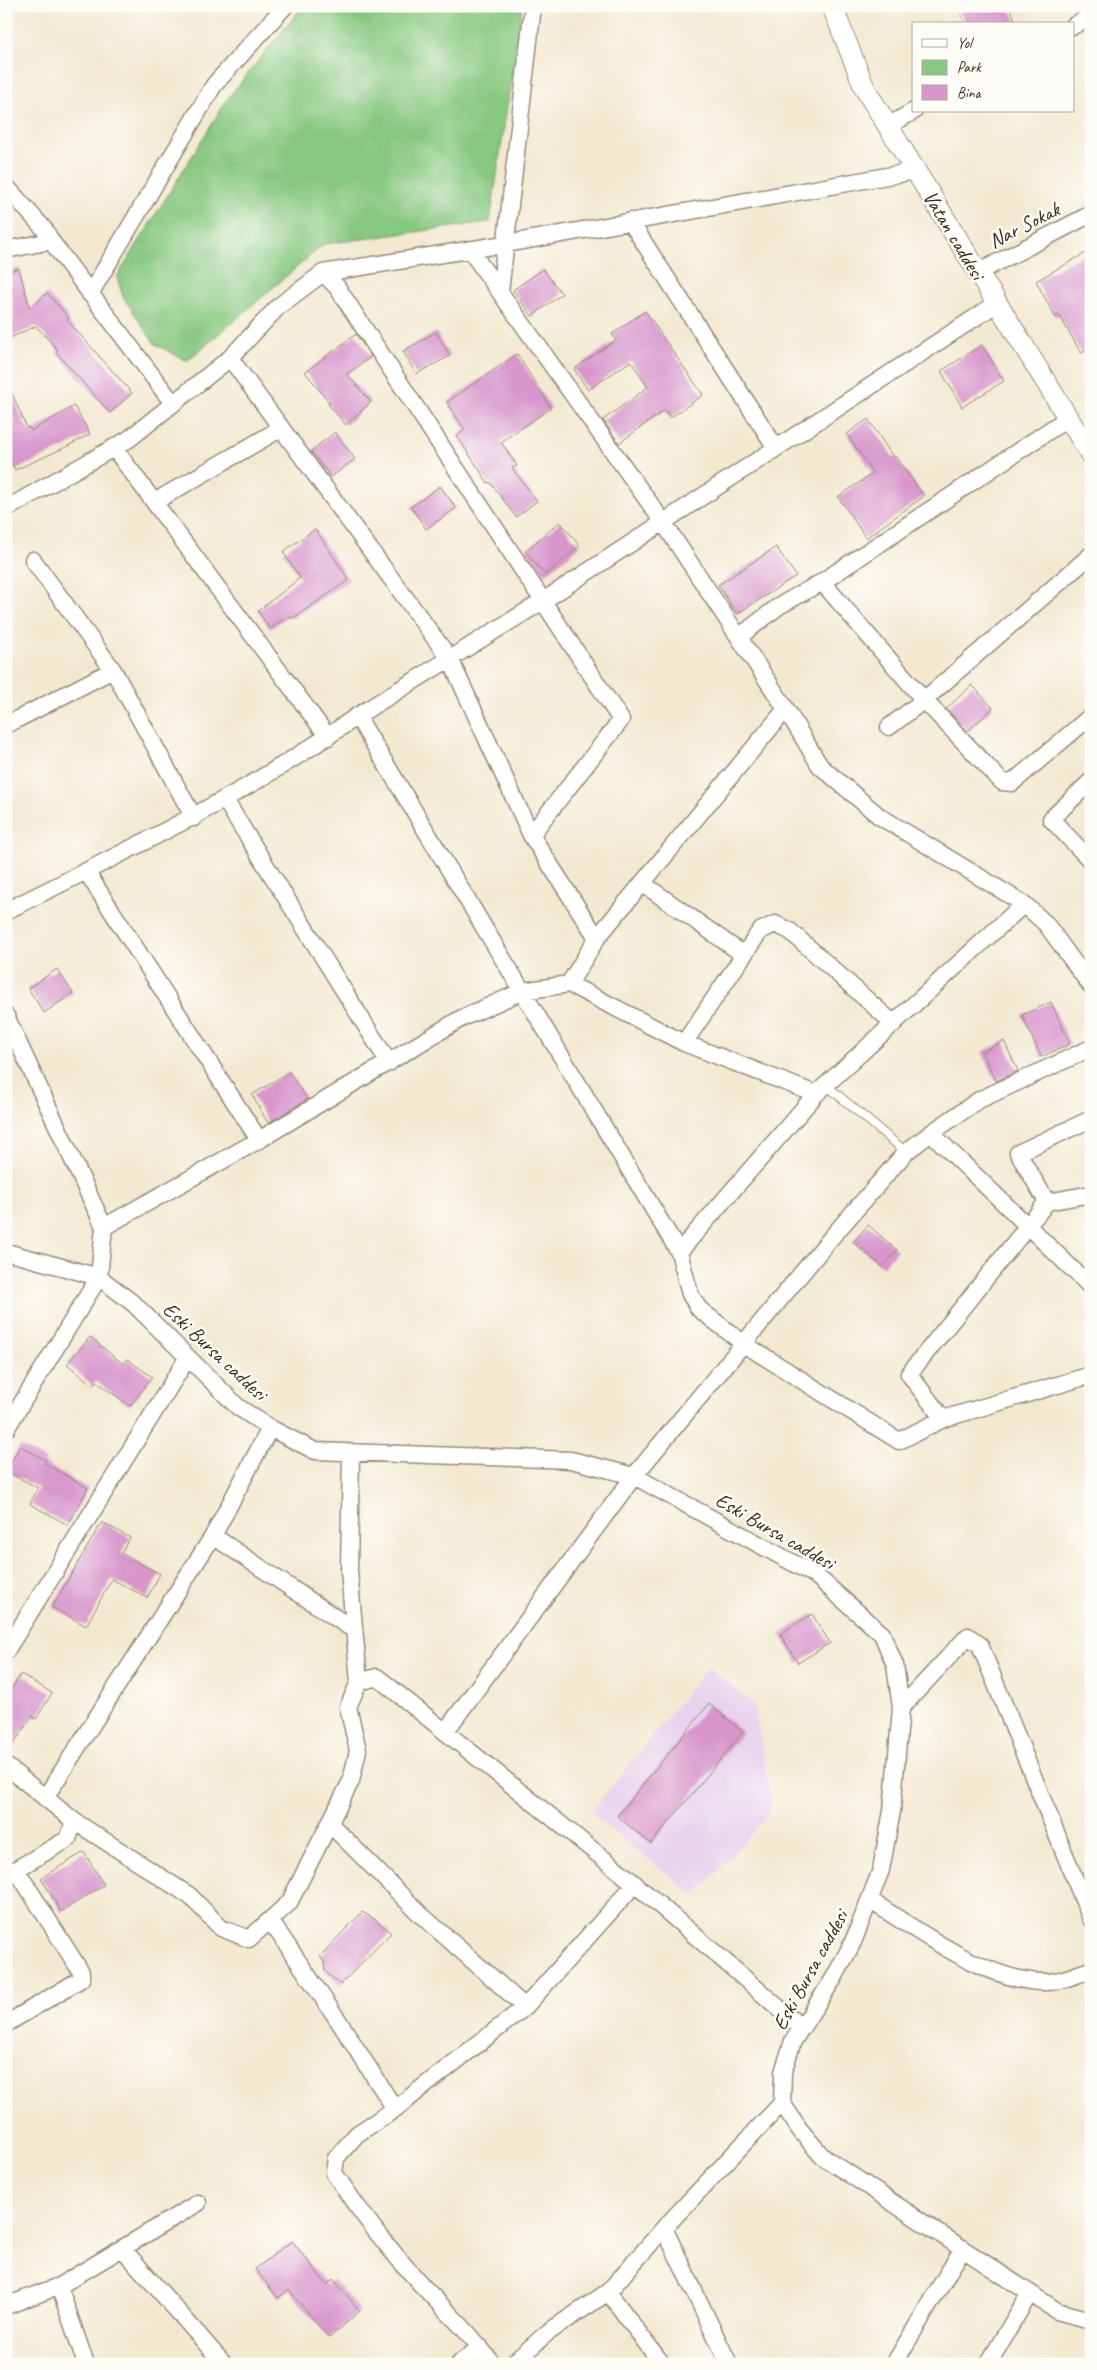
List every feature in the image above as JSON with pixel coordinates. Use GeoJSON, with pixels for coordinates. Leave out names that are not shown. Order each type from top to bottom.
{"type":"FeatureCollection","features":[{"type":"Feature","properties":{"kind":"street"},"geometry":{"type":"LineString","coordinates":[[90,294],[214,86],[286,6]]}},
{"type":"Feature","properties":{"kind":"street"},"geometry":{"type":"LineString","coordinates":[[500,292],[533,6]]}},
{"type":"Feature","properties":{"kind":"street","name":"Vatan caddesi"},"geometry":{"type":"LineString","coordinates":[[832,6],[865,89],[1091,455]]}},
{"type":"Feature","properties":{"kind":"street"},"geometry":{"type":"LineString","coordinates":[[1074,25],[1091,16]]}},
{"type":"Feature","properties":{"kind":"street"},"geometry":{"type":"LineString","coordinates":[[888,126],[912,112]]}},
{"type":"Feature","properties":{"kind":"street"},"geometry":{"type":"LineString","coordinates":[[8,504],[129,439],[172,402],[230,358],[279,306],[323,273],[505,244],[915,170]]}},
{"type":"Feature","properties":{"kind":"street"},"geometry":{"type":"LineString","coordinates":[[6,186],[45,230],[90,294],[172,402]]}},
{"type":"Feature","properties":{"kind":"street","name":"Nar Sokak"},"geometry":{"type":"LineString","coordinates":[[977,273],[1091,214]]}},
{"type":"Feature","properties":{"kind":"street"},"geometry":{"type":"LineString","coordinates":[[630,221],[776,448]]}},
{"type":"Feature","properties":{"kind":"street"},"geometry":{"type":"LineString","coordinates":[[6,250],[51,241]]}},
{"type":"Feature","properties":{"kind":"street"},"geometry":{"type":"LineString","coordinates":[[470,250],[663,522],[786,709],[820,766],[879,816],[1024,904],[1046,924],[1091,986]]}},
{"type":"Feature","properties":{"kind":"street"},"geometry":{"type":"LineString","coordinates":[[323,273],[337,288],[621,720],[531,835]]}},
{"type":"Feature","properties":{"kind":"street"},"geometry":{"type":"LineString","coordinates":[[6,910],[194,818],[328,737],[357,716],[543,601],[996,304]]}},
{"type":"Feature","properties":{"kind":"street"},"geometry":{"type":"LineString","coordinates":[[230,358],[280,429],[450,659],[531,835],[597,938]]}},
{"type":"Feature","properties":{"kind":"street"},"geometry":{"type":"LineString","coordinates":[[739,637],[779,606],[822,582],[1068,418]]}},
{"type":"Feature","properties":{"kind":"street"},"geometry":{"type":"LineString","coordinates":[[154,502],[280,429]]}},
{"type":"Feature","properties":{"kind":"street"},"geometry":{"type":"LineString","coordinates":[[114,448],[328,737]]}},
{"type":"Feature","properties":{"kind":"street"},"geometry":{"type":"LineString","coordinates":[[889,727],[924,700],[1091,555]]}},
{"type":"Feature","properties":{"kind":"street"},"geometry":{"type":"LineString","coordinates":[[33,560],[113,670],[194,818]]}},
{"type":"Feature","properties":{"kind":"street"},"geometry":{"type":"LineString","coordinates":[[822,582],[924,700],[1002,782],[1012,783],[1091,716]]}},
{"type":"Feature","properties":{"kind":"street"},"geometry":{"type":"LineString","coordinates":[[6,725],[113,670]]}},
{"type":"Feature","properties":{"kind":"street"},"geometry":{"type":"LineString","coordinates":[[569,984],[597,938],[786,709]]}},
{"type":"Feature","properties":{"kind":"street"},"geometry":{"type":"LineString","coordinates":[[357,716],[679,1252],[690,1294],[699,1309],[744,1344],[899,1441],[944,1420],[1091,1375]]}},
{"type":"Feature","properties":{"kind":"street"},"geometry":{"type":"LineString","coordinates":[[1091,780],[1051,819],[1091,861]]}},
{"type":"Feature","properties":{"kind":"street"},"geometry":{"type":"LineString","coordinates":[[225,800],[389,1062]]}},
{"type":"Feature","properties":{"kind":"street"},"geometry":{"type":"LineString","coordinates":[[86,871],[259,1140]]}},
{"type":"Feature","properties":{"kind":"street"},"geometry":{"type":"LineString","coordinates":[[642,883],[744,955]]}},
{"type":"Feature","properties":{"kind":"street"},"geometry":{"type":"LineString","coordinates":[[679,1252],[821,1090],[1024,904]]}},
{"type":"Feature","properties":{"kind":"street"},"geometry":{"type":"LineString","coordinates":[[684,1043],[760,931],[775,924],[790,932],[894,1024]]}},
{"type":"Feature","properties":{"kind":"street"},"geometry":{"type":"LineString","coordinates":[[104,1227],[259,1140],[462,1018],[523,991],[569,984],[684,1043],[821,1090]]}},
{"type":"Feature","properties":{"kind":"street"},"geometry":{"type":"LineString","coordinates":[[6,1016],[104,1227],[99,1277],[8,1422]]}},
{"type":"Feature","properties":{"kind":"street"},"geometry":{"type":"LineString","coordinates":[[445,1732],[634,1476],[830,1238],[906,1152],[979,1100],[1091,1048]]}},
{"type":"Feature","properties":{"kind":"street"},"geometry":{"type":"LineString","coordinates":[[1047,1202],[1018,1153],[1091,1119]]}},
{"type":"Feature","properties":{"kind":"street"},"geometry":{"type":"LineString","coordinates":[[931,1133],[1027,1228],[1091,1287]]}},
{"type":"Feature","properties":{"kind":"street"},"geometry":{"type":"LineString","coordinates":[[944,1420],[909,1374],[1047,1202],[1091,1194]]}},
{"type":"Feature","properties":{"kind":"street","name":"Eski Bursa caddesi"},"geometry":{"type":"LineString","coordinates":[[6,1252],[99,1277],[134,1304],[238,1406],[270,1428],[316,1451],[571,1460],[634,1476],[815,1575],[882,1634],[895,1665],[901,1708],[892,1811],[881,1870],[871,1901],[834,1978],[793,2040],[783,2072],[782,2103]]}},
{"type":"Feature","properties":{"kind":"street"},"geometry":{"type":"LineString","coordinates":[[6,1651],[188,1358]]}},
{"type":"Feature","properties":{"kind":"street"},"geometry":{"type":"LineString","coordinates":[[45,1798],[214,1536],[270,1428]]}},
{"type":"Feature","properties":{"kind":"street"},"geometry":{"type":"LineString","coordinates":[[6,1766],[74,1821],[190,1896],[222,1928],[249,1938],[289,1903],[351,1781],[358,1750],[348,1707],[359,1682],[349,1571],[351,1453]]}},
{"type":"Feature","properties":{"kind":"street"},"geometry":{"type":"LineString","coordinates":[[214,1536],[354,1630]]}},
{"type":"Feature","properties":{"kind":"street"},"geometry":{"type":"LineString","coordinates":[[901,1708],[968,1636],[980,1645],[1091,1919]]}},
{"type":"Feature","properties":{"kind":"street"},"geometry":{"type":"LineString","coordinates":[[359,1682],[377,1677],[635,1884],[802,2028]]}},
{"type":"Feature","properties":{"kind":"street"},"geometry":{"type":"LineString","coordinates":[[6,2024],[81,1979],[81,1972],[11,1872],[68,1838],[74,1821]]}},
{"type":"Feature","properties":{"kind":"street"},"geometry":{"type":"LineString","coordinates":[[330,1824],[420,1914],[525,2008]]}},
{"type":"Feature","properties":{"kind":"street"},"geometry":{"type":"LineString","coordinates":[[492,2364],[480,2347],[419,2282],[366,2220],[334,2173],[336,2158],[357,2134],[395,2109],[525,2008],[635,1884]]}},
{"type":"Feature","properties":{"kind":"street"},"geometry":{"type":"LineString","coordinates":[[871,1901],[974,1962],[1013,1978],[1048,1983],[1091,1970]]}},
{"type":"Feature","properties":{"kind":"street"},"geometry":{"type":"LineString","coordinates":[[270,1920],[338,2020],[395,2109]]}},
{"type":"Feature","properties":{"kind":"street"},"geometry":{"type":"LineString","coordinates":[[512,2364],[547,2333],[608,2292],[664,2228],[782,2103],[800,2130],[822,2156],[1057,2311],[1091,2320]]}},
{"type":"Feature","properties":{"kind":"street"},"geometry":{"type":"LineString","coordinates":[[6,2306],[59,2286],[198,2203]]}},
{"type":"Feature","properties":{"kind":"street"},"geometry":{"type":"LineString","coordinates":[[664,2228],[729,2364]]}},
{"type":"Feature","properties":{"kind":"street"},"geometry":{"type":"LineString","coordinates":[[122,2248],[224,2364]]}},
{"type":"Feature","properties":{"kind":"street"},"geometry":{"type":"LineString","coordinates":[[894,2364],[962,2248]]}},
{"type":"Feature","properties":{"kind":"street"},"geometry":{"type":"LineString","coordinates":[[59,2286],[86,2364]]}},
{"type":"Feature","properties":{"kind":"street"},"geometry":{"type":"LineString","coordinates":[[608,2292],[662,2364]]}},
{"type":"Feature","properties":{"kind":"street"},"geometry":{"type":"LineString","coordinates":[[988,2364],[1030,2293]]}},
{"type":"Feature","properties":{"kind":"street"},"geometry":{"type":"LineString","coordinates":[[460,2364],[480,2347]]}},
{"type":"Feature","properties":{"kind":"lane"},"geometry":{"type":"LineString","coordinates":[[821,1090],[906,1152]]}},
{"type":"Feature","properties":{"kind":"shaded area"},"geometry":{"type":"Polygon","coordinates":[[[708,1667],[754,1704],[771,1800],[768,1815],[695,1896],[590,1813],[708,1667]]]}},
{"type":"Feature","properties":{"kind":"green space"},"geometry":{"type":"Polygon","coordinates":[[[303,6],[522,6],[490,222],[324,244],[187,361],[155,344],[123,297],[117,277],[228,98],[303,6]]]}},
{"type":"Feature","properties":{"kind":"building"},"geometry":{"type":"Polygon","coordinates":[[[957,6],[1009,6],[1016,22],[965,22],[957,6]]]}},
{"type":"Feature","properties":{"kind":"building"},"geometry":{"type":"Polygon","coordinates":[[[1091,250],[1091,348],[1081,353],[1059,315],[1055,317],[1036,281],[1091,250]]]}},
{"type":"Feature","properties":{"kind":"building"},"geometry":{"type":"Polygon","coordinates":[[[19,268],[30,309],[47,293],[69,318],[67,320],[132,393],[110,413],[56,352],[58,350],[36,326],[6,340],[6,272],[19,268]]]}},
{"type":"Feature","properties":{"kind":"building"},"geometry":{"type":"Polygon","coordinates":[[[543,269],[562,294],[532,316],[513,290],[543,269]]]}},
{"type":"Feature","properties":{"kind":"building"},"geometry":{"type":"Polygon","coordinates":[[[645,311],[703,395],[670,418],[665,410],[619,443],[603,420],[648,387],[631,361],[588,390],[574,369],[616,340],[612,334],[645,311]]]}},
{"type":"Feature","properties":{"kind":"building"},"geometry":{"type":"Polygon","coordinates":[[[436,332],[450,356],[416,374],[403,351],[436,332]]]}},
{"type":"Feature","properties":{"kind":"building"},"geometry":{"type":"Polygon","coordinates":[[[356,334],[371,357],[347,374],[371,402],[346,425],[305,372],[356,334]]]}},
{"type":"Feature","properties":{"kind":"building"},"geometry":{"type":"Polygon","coordinates":[[[982,345],[1004,381],[962,407],[941,371],[982,345]]]}},
{"type":"Feature","properties":{"kind":"building"},"geometry":{"type":"Polygon","coordinates":[[[517,354],[551,408],[501,442],[517,466],[512,468],[537,501],[516,517],[490,482],[488,483],[457,436],[465,430],[447,402],[517,354]]]}},
{"type":"Feature","properties":{"kind":"building"},"geometry":{"type":"Polygon","coordinates":[[[6,380],[27,428],[29,427],[31,431],[74,406],[90,434],[15,470],[6,449],[6,380]]]}},
{"type":"Feature","properties":{"kind":"building"},"geometry":{"type":"Polygon","coordinates":[[[868,419],[893,457],[895,456],[924,496],[866,538],[838,497],[873,473],[847,434],[868,419]]]}},
{"type":"Feature","properties":{"kind":"building"},"geometry":{"type":"Polygon","coordinates":[[[335,432],[355,459],[331,477],[311,451],[335,432]]]}},
{"type":"Feature","properties":{"kind":"building"},"geometry":{"type":"Polygon","coordinates":[[[440,486],[456,508],[426,529],[411,507],[440,486]]]}},
{"type":"Feature","properties":{"kind":"building"},"geometry":{"type":"Polygon","coordinates":[[[560,522],[580,546],[545,575],[525,551],[560,522]]]}},
{"type":"Feature","properties":{"kind":"building"},"geometry":{"type":"Polygon","coordinates":[[[315,529],[349,580],[293,618],[287,617],[270,629],[258,611],[300,578],[283,552],[315,529]]]}},
{"type":"Feature","properties":{"kind":"building"},"geometry":{"type":"Polygon","coordinates":[[[776,547],[796,576],[737,614],[718,585],[776,547]]]}},
{"type":"Feature","properties":{"kind":"building"},"geometry":{"type":"Polygon","coordinates":[[[972,685],[993,708],[968,731],[946,709],[972,685]]]}},
{"type":"Feature","properties":{"kind":"building"},"geometry":{"type":"Polygon","coordinates":[[[57,969],[73,993],[44,1013],[28,988],[57,969]]]}},
{"type":"Feature","properties":{"kind":"building"},"geometry":{"type":"Polygon","coordinates":[[[1051,1002],[1070,1044],[1041,1057],[1022,1015],[1051,1002]]]}},
{"type":"Feature","properties":{"kind":"building"},"geometry":{"type":"Polygon","coordinates":[[[1004,1041],[1018,1071],[996,1081],[982,1052],[1004,1041]]]}},
{"type":"Feature","properties":{"kind":"building"},"geometry":{"type":"Polygon","coordinates":[[[289,1072],[307,1099],[268,1123],[252,1095],[289,1072]]]}},
{"type":"Feature","properties":{"kind":"building"},"geometry":{"type":"Polygon","coordinates":[[[868,1225],[897,1250],[883,1267],[853,1242],[868,1225]]]}},
{"type":"Feature","properties":{"kind":"building"},"geometry":{"type":"Polygon","coordinates":[[[90,1337],[123,1364],[127,1359],[152,1377],[130,1406],[96,1381],[93,1385],[67,1364],[90,1337]]]}},
{"type":"Feature","properties":{"kind":"building"},"geometry":{"type":"Polygon","coordinates":[[[20,1446],[46,1460],[44,1463],[88,1488],[68,1525],[30,1504],[38,1488],[6,1471],[20,1446]]]}},
{"type":"Feature","properties":{"kind":"building"},"geometry":{"type":"Polygon","coordinates":[[[102,1522],[130,1538],[121,1553],[160,1574],[147,1598],[112,1579],[86,1626],[52,1607],[102,1522]]]}},
{"type":"Feature","properties":{"kind":"building"},"geometry":{"type":"Polygon","coordinates":[[[812,1614],[830,1643],[798,1663],[780,1634],[812,1614]]]}},
{"type":"Feature","properties":{"kind":"building"},"geometry":{"type":"Polygon","coordinates":[[[21,1674],[52,1693],[36,1719],[32,1716],[6,1756],[6,1697],[21,1674]]]}},
{"type":"Feature","properties":{"kind":"building"},"geometry":{"type":"Polygon","coordinates":[[[709,1704],[743,1732],[651,1844],[617,1816],[709,1704]]]}},
{"type":"Feature","properties":{"kind":"building"},"geometry":{"type":"Polygon","coordinates":[[[84,1852],[104,1885],[61,1912],[41,1878],[84,1852]]]}},
{"type":"Feature","properties":{"kind":"building"},"geometry":{"type":"Polygon","coordinates":[[[362,1912],[376,1920],[391,1933],[340,1985],[325,1971],[324,1962],[320,1956],[362,1912]]]}},
{"type":"Feature","properties":{"kind":"building"},"geometry":{"type":"Polygon","coordinates":[[[292,2241],[327,2285],[333,2279],[360,2311],[329,2338],[289,2290],[278,2298],[255,2269],[292,2241]]]}}]}
